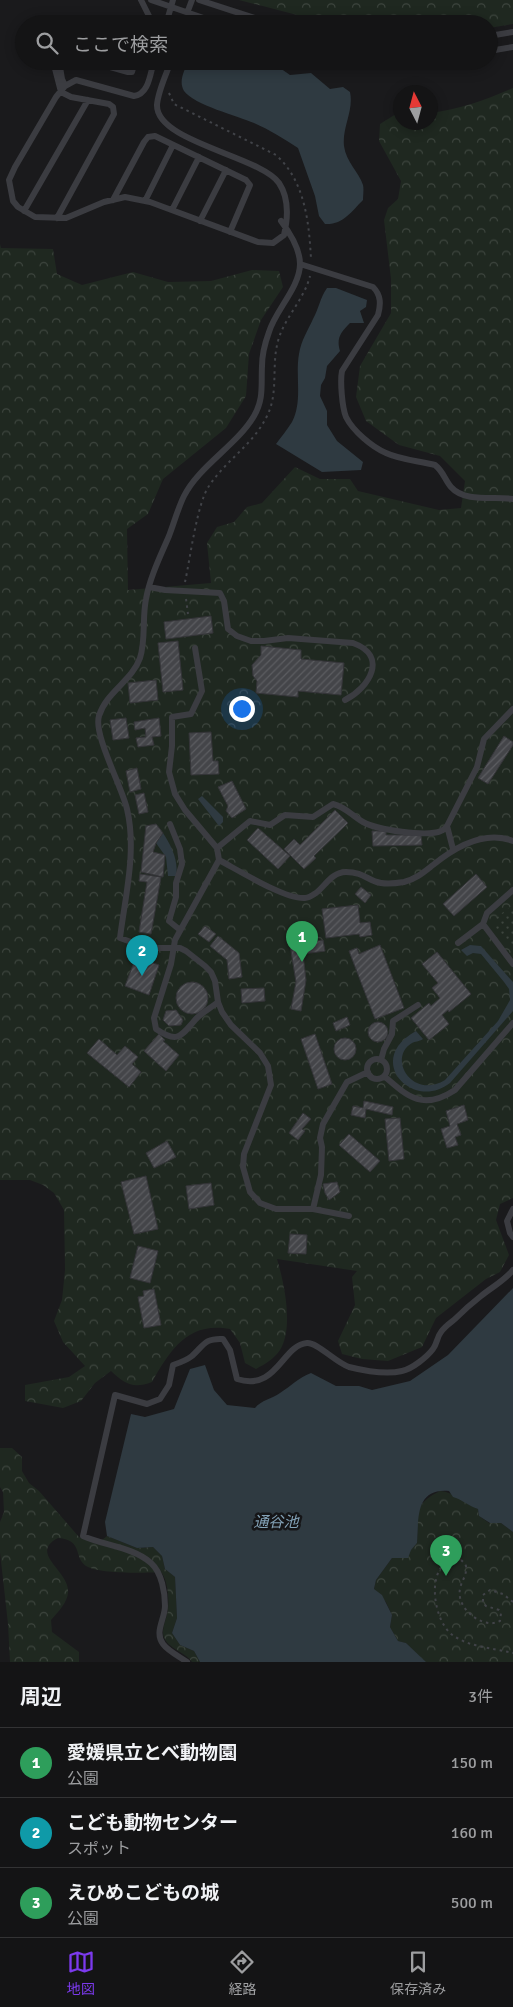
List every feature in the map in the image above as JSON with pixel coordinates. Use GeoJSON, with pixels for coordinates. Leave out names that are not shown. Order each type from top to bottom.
{"type":"FeatureCollection","features":[{"type":"Feature","properties":{"kind":"lane"},"geometry":{"type":"LineString","coordinates":[[141,0],[148,15]]}},
{"type":"Feature","properties":{"kind":"lane"},"geometry":{"type":"LineString","coordinates":[[151,0],[193,15]]}},
{"type":"Feature","properties":{"kind":"lane"},"geometry":{"type":"LineString","coordinates":[[169,15],[173,0]]}},
{"type":"Feature","properties":{"kind":"lane"},"geometry":{"type":"LineString","coordinates":[[187,13],[192,0]]}},
{"type":"Feature","properties":{"kind":"lane"},"geometry":{"type":"LineString","coordinates":[[199,0],[245,15]]}},
{"type":"Feature","properties":{"kind":"lane"},"geometry":{"type":"LineString","coordinates":[[498,34],[513,32]]}},
{"type":"Feature","properties":{"kind":"lane"},"geometry":{"type":"LineString","coordinates":[[498,50],[513,47]]}},
{"type":"Feature","properties":{"kind":"lane"},"geometry":{"type":"LineString","coordinates":[[56,70],[63,89],[71,97],[109,104],[114,114],[57,218]]}},
{"type":"Feature","properties":{"kind":"lane"},"geometry":{"type":"LineString","coordinates":[[60,70],[63,89]]}},
{"type":"Feature","properties":{"kind":"lane"},"geometry":{"type":"LineString","coordinates":[[121,70],[132,72],[133,70]]}},
{"type":"Feature","properties":{"kind":"lane"},"geometry":{"type":"LineString","coordinates":[[151,70],[145,91],[141,95],[134,96],[76,80],[63,89],[19,159],[9,180],[13,201],[24,211],[35,217],[66,218],[125,197],[145,200],[258,242],[272,243],[284,234],[286,227],[286,198],[278,182],[260,168],[211,149],[172,129],[161,117],[157,106],[168,70]]}},
{"type":"Feature","properties":{"kind":"lane"},"geometry":{"type":"LineString","coordinates":[[24,211],[88,100]]}},
{"type":"Feature","properties":{"kind":"lane"},"geometry":{"type":"LineString","coordinates":[[113,200],[148,137],[156,136],[246,180],[250,185],[230,232]]}},
{"type":"Feature","properties":{"kind":"lane"},"geometry":{"type":"LineString","coordinates":[[145,200],[173,145]]}},
{"type":"Feature","properties":{"kind":"lane"},"geometry":{"type":"LineString","coordinates":[[172,210],[199,157]]}},
{"type":"Feature","properties":{"kind":"lane"},"geometry":{"type":"LineString","coordinates":[[200,221],[226,170]]}},
{"type":"Feature","properties":{"kind":"lane"},"geometry":{"type":"LineString","coordinates":[[281,221],[294,240],[300,264],[295,282],[270,328],[264,347],[262,400],[254,416],[185,495],[149,587],[140,658],[133,670],[106,700],[98,717],[100,734],[120,787],[131,832],[120,938],[148,948],[186,950],[211,972],[222,1012],[231,1025],[260,1053],[268,1066],[271,1074],[268,1098],[244,1154],[243,1167],[250,1192],[260,1203],[276,1208],[313,1209],[349,1216]]}},
{"type":"Feature","properties":{"kind":"lane"},"geometry":{"type":"LineString","coordinates":[[300,264],[372,287],[378,293],[380,306],[378,315],[342,371],[340,379],[346,416],[353,426],[366,440],[386,453],[435,464],[452,488],[463,495],[476,498],[503,497],[513,499]]}},
{"type":"Feature","properties":{"kind":"lane"},"geometry":{"type":"LineString","coordinates":[[149,587],[165,590],[220,593],[224,601],[228,629],[243,638],[264,642],[288,638],[353,643],[362,647],[369,652],[371,658],[370,675],[367,683],[361,690],[344,700]]}},
{"type":"Feature","properties":{"kind":"lane"},"geometry":{"type":"LineString","coordinates":[[195,648],[202,691],[191,714],[172,718],[172,746],[169,772],[175,794],[185,810],[217,848],[219,860],[174,940],[171,964],[154,1018],[156,1029],[165,1036],[175,1037],[186,1033],[197,1018],[218,1002]]}},
{"type":"Feature","properties":{"kind":"lane"},"geometry":{"type":"LineString","coordinates":[[217,848],[250,821],[270,825],[285,815],[313,817],[333,804],[347,809],[363,822],[379,829],[431,833],[442,831],[447,826],[477,767],[484,739],[510,715],[513,709]]}},
{"type":"Feature","properties":{"kind":"lane"},"geometry":{"type":"LineString","coordinates":[[170,824],[180,849],[182,864],[176,883],[176,897],[170,921],[180,930]]}},
{"type":"Feature","properties":{"kind":"lane"},"geometry":{"type":"LineString","coordinates":[[447,826],[453,849]]}},
{"type":"Feature","properties":{"kind":"lane"},"geometry":{"type":"LineString","coordinates":[[219,860],[281,893],[307,898],[317,892],[331,877],[343,872],[362,873],[381,883],[405,882],[421,875],[453,849],[486,838],[503,838],[513,841]]}},
{"type":"Feature","properties":{"kind":"lane"},"geometry":{"type":"LineString","coordinates":[[458,943],[483,924],[487,913],[513,890]]}},
{"type":"Feature","properties":{"kind":"lane"},"geometry":{"type":"LineString","coordinates":[[483,924],[513,964]]}},
{"type":"Feature","properties":{"kind":"lane"},"geometry":{"type":"LineString","coordinates":[[381,1060],[384,1048],[392,1034],[393,1021],[418,1005]]}},
{"type":"Feature","properties":{"kind":"lane"},"geometry":{"type":"LineString","coordinates":[[384,1076],[412,1098],[430,1099],[446,1096],[455,1090],[513,1024]]}},
{"type":"Feature","properties":{"kind":"lane"},"geometry":{"type":"LineString","coordinates":[[377,1058],[387,1066],[387,1072],[384,1076],[377,1079],[370,1076],[368,1072],[367,1067],[371,1061],[377,1058]]}},
{"type":"Feature","properties":{"kind":"lane"},"geometry":{"type":"LineString","coordinates":[[313,1209],[321,1175],[322,1147],[320,1138],[323,1124],[347,1082],[368,1072]]}},
{"type":"Feature","properties":{"kind":"lane"},"geometry":{"type":"LineString","coordinates":[[513,1209],[507,1221],[513,1237]]}},
{"type":"Feature","properties":{"kind":"lane"},"geometry":{"type":"LineString","coordinates":[[187,1662],[163,1645],[159,1635],[165,1607],[161,1580],[153,1564],[140,1555],[84,1536],[115,1395],[147,1404],[160,1400],[169,1385],[173,1365],[191,1357],[202,1344],[213,1338],[223,1339],[230,1350],[238,1379],[244,1381],[261,1380],[276,1369],[298,1345],[308,1342],[317,1345],[336,1361],[349,1366],[386,1373],[404,1371],[418,1362],[433,1348],[441,1331],[482,1295],[498,1285],[513,1270]]}},
{"type":"Feature","properties":{"kind":"path"},"geometry":{"type":"LineString","coordinates":[[169,88],[174,104],[269,151],[287,164],[296,178],[305,208],[312,268],[308,285],[278,340],[274,370],[274,398],[268,415],[259,431],[247,446],[216,476],[207,488],[202,502],[185,586],[188,614]]}},
{"type":"Feature","properties":{"kind":"path"},"geometry":{"type":"LineString","coordinates":[[513,1602],[503,1594],[490,1590],[483,1594],[483,1603],[486,1606],[499,1610],[501,1613],[500,1621],[486,1622],[471,1615],[461,1601],[460,1590],[466,1570],[464,1562],[458,1558],[448,1560],[435,1582],[438,1614],[442,1624],[450,1632],[467,1642],[513,1653]]}},
{"type":"Feature","properties":{"kind":"green space"},"geometry":{"type":"Polygon","coordinates":[[[239,0],[513,0],[513,24],[498,26],[498,15],[297,15],[239,0]]]}},
{"type":"Feature","properties":{"kind":"green space"},"geometry":{"type":"Polygon","coordinates":[[[513,88],[513,1198],[500,1204],[496,1220],[509,1255],[500,1272],[486,1279],[436,1318],[422,1347],[388,1361],[362,1359],[342,1354],[338,1341],[355,1305],[352,1277],[357,1271],[277,1259],[285,1292],[287,1318],[284,1341],[278,1353],[272,1359],[256,1369],[245,1363],[240,1343],[230,1329],[203,1329],[182,1340],[166,1359],[152,1382],[140,1385],[130,1384],[111,1371],[95,1383],[81,1401],[63,1408],[25,1401],[25,1385],[69,1377],[85,1366],[63,1342],[54,1321],[62,1300],[65,1270],[64,1210],[54,1193],[43,1185],[30,1180],[0,1180],[0,244],[1,248],[53,249],[57,274],[82,285],[133,272],[168,282],[211,281],[252,270],[279,271],[283,287],[261,320],[249,354],[246,396],[226,428],[163,479],[148,514],[127,529],[128,590],[211,583],[207,543],[217,527],[234,522],[247,507],[262,503],[295,467],[320,479],[350,479],[358,491],[439,510],[461,508],[465,481],[440,456],[399,445],[366,421],[356,397],[360,366],[391,313],[391,279],[384,220],[388,208],[398,199],[401,181],[379,141],[380,124],[393,116],[393,130],[438,130],[438,112],[473,104],[513,88]]]}},
{"type":"Feature","properties":{"kind":"green space"},"geometry":{"type":"Polygon","coordinates":[[[513,905],[513,950],[496,931],[495,918],[513,905]]]}},
{"type":"Feature","properties":{"kind":"green space"},"geometry":{"type":"Polygon","coordinates":[[[0,1448],[12,1448],[22,1457],[22,1471],[29,1483],[39,1491],[79,1537],[97,1544],[107,1536],[137,1548],[153,1547],[162,1556],[165,1569],[175,1577],[177,1618],[172,1633],[180,1645],[194,1651],[200,1662],[192,1662],[171,1646],[164,1638],[163,1630],[168,1610],[168,1595],[167,1585],[161,1572],[124,1573],[94,1569],[83,1564],[72,1542],[58,1538],[50,1544],[47,1550],[48,1556],[66,1583],[68,1594],[63,1606],[51,1620],[52,1632],[79,1652],[79,1662],[10,1662],[0,1552],[0,1522],[4,1512],[3,1492],[0,1487],[0,1448]]]}},
{"type":"Feature","properties":{"kind":"green space"},"geometry":{"type":"Polygon","coordinates":[[[440,1491],[450,1494],[478,1509],[479,1516],[489,1523],[501,1523],[513,1532],[513,1662],[425,1662],[406,1643],[398,1641],[390,1627],[392,1615],[386,1602],[374,1590],[376,1580],[392,1558],[400,1557],[417,1543],[418,1512],[424,1501],[440,1491]]]}},
{"type":"Feature","properties":{"kind":"water"},"geometry":{"type":"Polygon","coordinates":[[[185,70],[283,70],[290,75],[311,73],[330,89],[343,87],[350,92],[351,99],[344,139],[345,152],[363,185],[363,200],[342,220],[325,224],[319,216],[315,196],[298,148],[260,126],[206,105],[189,96],[182,87],[185,70]]]}},
{"type":"Feature","properties":{"kind":"water"},"geometry":{"type":"Polygon","coordinates":[[[327,288],[336,288],[367,300],[366,307],[360,311],[364,323],[350,323],[340,336],[340,351],[327,366],[325,378],[321,385],[320,396],[327,411],[327,425],[337,441],[363,462],[361,470],[322,472],[276,444],[292,422],[295,414],[298,397],[300,349],[327,288]]]}},
{"type":"Feature","properties":{"kind":"water"},"geometry":{"type":"Polygon","coordinates":[[[202,796],[223,817],[223,822],[219,826],[198,799],[202,796]]]}},
{"type":"Feature","properties":{"kind":"water"},"geometry":{"type":"Polygon","coordinates":[[[163,833],[174,853],[177,870],[176,876],[168,876],[166,857],[156,843],[163,833]]]}},
{"type":"Feature","properties":{"kind":"water"},"geometry":{"type":"Polygon","coordinates":[[[470,945],[481,946],[513,982],[513,1011],[450,1083],[436,1090],[422,1091],[409,1087],[399,1079],[394,1068],[394,1055],[401,1043],[416,1031],[423,1039],[412,1043],[405,1050],[402,1058],[403,1067],[413,1081],[422,1085],[433,1085],[445,1080],[498,1021],[510,1000],[509,989],[481,954],[473,953],[467,956],[461,950],[470,945]]]}},
{"type":"Feature","properties":{"kind":"water","name":"通谷池"},"geometry":{"type":"Polygon","coordinates":[[[513,1288],[513,1532],[501,1523],[490,1523],[479,1516],[478,1509],[453,1497],[449,1491],[438,1491],[424,1500],[419,1516],[417,1543],[411,1550],[408,1558],[392,1558],[376,1580],[374,1589],[382,1595],[392,1615],[390,1627],[398,1641],[406,1643],[426,1662],[200,1662],[194,1651],[180,1645],[172,1633],[177,1618],[175,1577],[165,1569],[162,1556],[153,1547],[137,1548],[107,1536],[105,1522],[131,1414],[145,1417],[174,1409],[190,1369],[205,1365],[214,1390],[227,1405],[255,1408],[260,1403],[277,1395],[311,1373],[336,1386],[359,1386],[372,1390],[410,1381],[448,1355],[513,1288]]]}},
{"type":"Feature","properties":{"kind":"building"},"geometry":{"type":"Polygon","coordinates":[[[211,616],[213,633],[166,639],[164,622],[211,616]]]}},
{"type":"Feature","properties":{"kind":"building"},"geometry":{"type":"Polygon","coordinates":[[[178,641],[183,690],[163,692],[158,643],[178,641]]]}},
{"type":"Feature","properties":{"kind":"building"},"geometry":{"type":"Polygon","coordinates":[[[261,646],[301,650],[301,659],[344,663],[341,695],[298,691],[298,697],[256,693],[257,681],[253,676],[252,665],[261,655],[261,646]]]}},
{"type":"Feature","properties":{"kind":"building"},"geometry":{"type":"Polygon","coordinates":[[[156,680],[158,700],[130,703],[128,683],[156,680]]]}},
{"type":"Feature","properties":{"kind":"building"},"geometry":{"type":"Polygon","coordinates":[[[126,718],[129,738],[113,740],[110,720],[126,718]]]}},
{"type":"Feature","properties":{"kind":"building"},"geometry":{"type":"Polygon","coordinates":[[[159,718],[161,736],[152,737],[154,745],[138,747],[136,738],[146,737],[145,728],[135,730],[134,722],[159,718]]]}},
{"type":"Feature","properties":{"kind":"building"},"geometry":{"type":"Polygon","coordinates":[[[211,732],[213,761],[218,761],[219,774],[191,775],[189,733],[211,732]]]}},
{"type":"Feature","properties":{"kind":"building"},"geometry":{"type":"Polygon","coordinates":[[[504,736],[513,742],[513,745],[488,784],[478,778],[504,736]]]}},
{"type":"Feature","properties":{"kind":"building"},"geometry":{"type":"Polygon","coordinates":[[[137,768],[141,789],[130,792],[126,771],[137,768]]]}},
{"type":"Feature","properties":{"kind":"building"},"geometry":{"type":"Polygon","coordinates":[[[232,781],[246,809],[232,818],[226,811],[228,806],[218,787],[232,781]]]}},
{"type":"Feature","properties":{"kind":"building"},"geometry":{"type":"Polygon","coordinates":[[[144,793],[148,812],[139,814],[135,795],[144,793]]]}},
{"type":"Feature","properties":{"kind":"building"},"geometry":{"type":"Polygon","coordinates":[[[335,810],[348,823],[314,856],[316,858],[304,869],[284,849],[294,839],[300,845],[335,810]]]}},
{"type":"Feature","properties":{"kind":"building"},"geometry":{"type":"Polygon","coordinates":[[[156,824],[163,833],[156,843],[153,852],[165,855],[163,877],[141,872],[146,826],[156,824]]]}},
{"type":"Feature","properties":{"kind":"building"},"geometry":{"type":"Polygon","coordinates":[[[258,828],[290,856],[278,869],[247,840],[258,828]]]}},
{"type":"Feature","properties":{"kind":"building"},"geometry":{"type":"Polygon","coordinates":[[[372,831],[386,831],[386,835],[421,835],[422,845],[373,846],[372,831]]]}},
{"type":"Feature","properties":{"kind":"building"},"geometry":{"type":"Polygon","coordinates":[[[140,874],[161,877],[151,934],[139,932],[147,882],[139,881],[140,874]]]}},
{"type":"Feature","properties":{"kind":"building"},"geometry":{"type":"Polygon","coordinates":[[[476,874],[487,887],[454,916],[443,904],[476,874]]]}},
{"type":"Feature","properties":{"kind":"building"},"geometry":{"type":"Polygon","coordinates":[[[361,887],[371,895],[365,903],[355,894],[361,887]]]}},
{"type":"Feature","properties":{"kind":"building"},"geometry":{"type":"Polygon","coordinates":[[[358,905],[360,923],[370,922],[372,935],[360,937],[359,934],[326,938],[322,909],[358,905]]]}},
{"type":"Feature","properties":{"kind":"building"},"geometry":{"type":"Polygon","coordinates":[[[205,926],[216,934],[209,942],[198,934],[205,926]]]}},
{"type":"Feature","properties":{"kind":"building"},"geometry":{"type":"Polygon","coordinates":[[[218,936],[239,953],[242,977],[229,979],[227,960],[210,946],[218,936]]]}},
{"type":"Feature","properties":{"kind":"building"},"geometry":{"type":"Polygon","coordinates":[[[323,940],[325,951],[303,954],[306,980],[301,1011],[291,1009],[296,982],[290,945],[323,940]]]}},
{"type":"Feature","properties":{"kind":"building"},"geometry":{"type":"Polygon","coordinates":[[[380,945],[404,1008],[375,1019],[349,951],[357,948],[359,954],[380,945]]]}},
{"type":"Feature","properties":{"kind":"building"},"geometry":{"type":"Polygon","coordinates":[[[437,952],[471,994],[449,1012],[448,1010],[442,1015],[449,1024],[429,1040],[411,1018],[429,1003],[431,1006],[440,998],[432,988],[438,983],[422,964],[437,952]]]}},
{"type":"Feature","properties":{"kind":"building"},"geometry":{"type":"Polygon","coordinates":[[[136,957],[159,965],[149,995],[125,986],[136,957]]]}},
{"type":"Feature","properties":{"kind":"building"},"geometry":{"type":"Polygon","coordinates":[[[192,982],[198,983],[203,987],[207,992],[207,1004],[203,1009],[198,1013],[192,1014],[186,1013],[181,1009],[177,1004],[176,998],[177,992],[181,987],[186,983],[192,982]]]}},
{"type":"Feature","properties":{"kind":"building"},"geometry":{"type":"Polygon","coordinates":[[[264,988],[265,1001],[242,1003],[241,989],[264,988]]]}},
{"type":"Feature","properties":{"kind":"building"},"geometry":{"type":"Polygon","coordinates":[[[176,1010],[183,1020],[181,1025],[169,1026],[163,1020],[166,1011],[176,1010]]]}},
{"type":"Feature","properties":{"kind":"building"},"geometry":{"type":"Polygon","coordinates":[[[347,1017],[350,1025],[336,1031],[333,1023],[347,1017]]]}},
{"type":"Feature","properties":{"kind":"building"},"geometry":{"type":"Polygon","coordinates":[[[378,1022],[385,1025],[388,1032],[385,1039],[378,1042],[371,1039],[368,1032],[371,1025],[378,1022]]]}},
{"type":"Feature","properties":{"kind":"building"},"geometry":{"type":"Polygon","coordinates":[[[159,1034],[165,1040],[163,1041],[179,1055],[166,1071],[144,1051],[159,1034]]]}},
{"type":"Feature","properties":{"kind":"building"},"geometry":{"type":"Polygon","coordinates":[[[315,1034],[332,1084],[318,1089],[301,1039],[315,1034]]]}},
{"type":"Feature","properties":{"kind":"building"},"geometry":{"type":"Polygon","coordinates":[[[345,1038],[353,1041],[356,1049],[353,1057],[345,1060],[337,1057],[334,1049],[337,1041],[345,1038]]]}},
{"type":"Feature","properties":{"kind":"building"},"geometry":{"type":"Polygon","coordinates":[[[99,1039],[117,1055],[125,1046],[138,1057],[132,1064],[141,1072],[129,1087],[87,1053],[99,1039]]]}},
{"type":"Feature","properties":{"kind":"building"},"geometry":{"type":"Polygon","coordinates":[[[364,1101],[393,1107],[392,1115],[366,1109],[365,1118],[351,1115],[353,1106],[363,1108],[364,1101]]]}},
{"type":"Feature","properties":{"kind":"building"},"geometry":{"type":"Polygon","coordinates":[[[464,1105],[468,1120],[457,1124],[461,1135],[455,1137],[458,1145],[447,1148],[441,1129],[450,1126],[446,1111],[464,1105]]]}},
{"type":"Feature","properties":{"kind":"building"},"geometry":{"type":"Polygon","coordinates":[[[303,1113],[311,1119],[302,1129],[305,1131],[298,1140],[289,1133],[303,1113]]]}},
{"type":"Feature","properties":{"kind":"building"},"geometry":{"type":"Polygon","coordinates":[[[400,1118],[404,1159],[389,1161],[385,1119],[400,1118]]]}},
{"type":"Feature","properties":{"kind":"building"},"geometry":{"type":"Polygon","coordinates":[[[349,1134],[380,1161],[370,1172],[339,1145],[349,1134]]]}},
{"type":"Feature","properties":{"kind":"building"},"geometry":{"type":"Polygon","coordinates":[[[167,1141],[176,1157],[154,1168],[146,1153],[167,1141]]]}},
{"type":"Feature","properties":{"kind":"building"},"geometry":{"type":"Polygon","coordinates":[[[146,1176],[158,1229],[134,1234],[121,1182],[146,1176]]]}},
{"type":"Feature","properties":{"kind":"building"},"geometry":{"type":"Polygon","coordinates":[[[337,1182],[340,1192],[329,1200],[323,1184],[337,1182]]]}},
{"type":"Feature","properties":{"kind":"building"},"geometry":{"type":"Polygon","coordinates":[[[211,1183],[214,1205],[189,1209],[186,1186],[211,1183]]]}},
{"type":"Feature","properties":{"kind":"building"},"geometry":{"type":"Polygon","coordinates":[[[290,1234],[307,1235],[306,1254],[288,1253],[290,1234]]]}},
{"type":"Feature","properties":{"kind":"building"},"geometry":{"type":"Polygon","coordinates":[[[138,1246],[158,1251],[150,1283],[130,1278],[138,1246]]]}},
{"type":"Feature","properties":{"kind":"building"},"geometry":{"type":"Polygon","coordinates":[[[154,1289],[161,1325],[144,1328],[138,1297],[144,1296],[143,1291],[154,1289]]]}},
{"type":"Feature","properties":{"kind":"place","name":"愛媛県立とべ動物園"},"geometry":{"type":"Point","coordinates":[302,962]}},
{"type":"Feature","properties":{"kind":"place","name":"こども動物センター"},"geometry":{"type":"Point","coordinates":[142,976]}},
{"type":"Feature","properties":{"kind":"place","name":"えひめこどもの城"},"geometry":{"type":"Point","coordinates":[446,1576]}}]}
